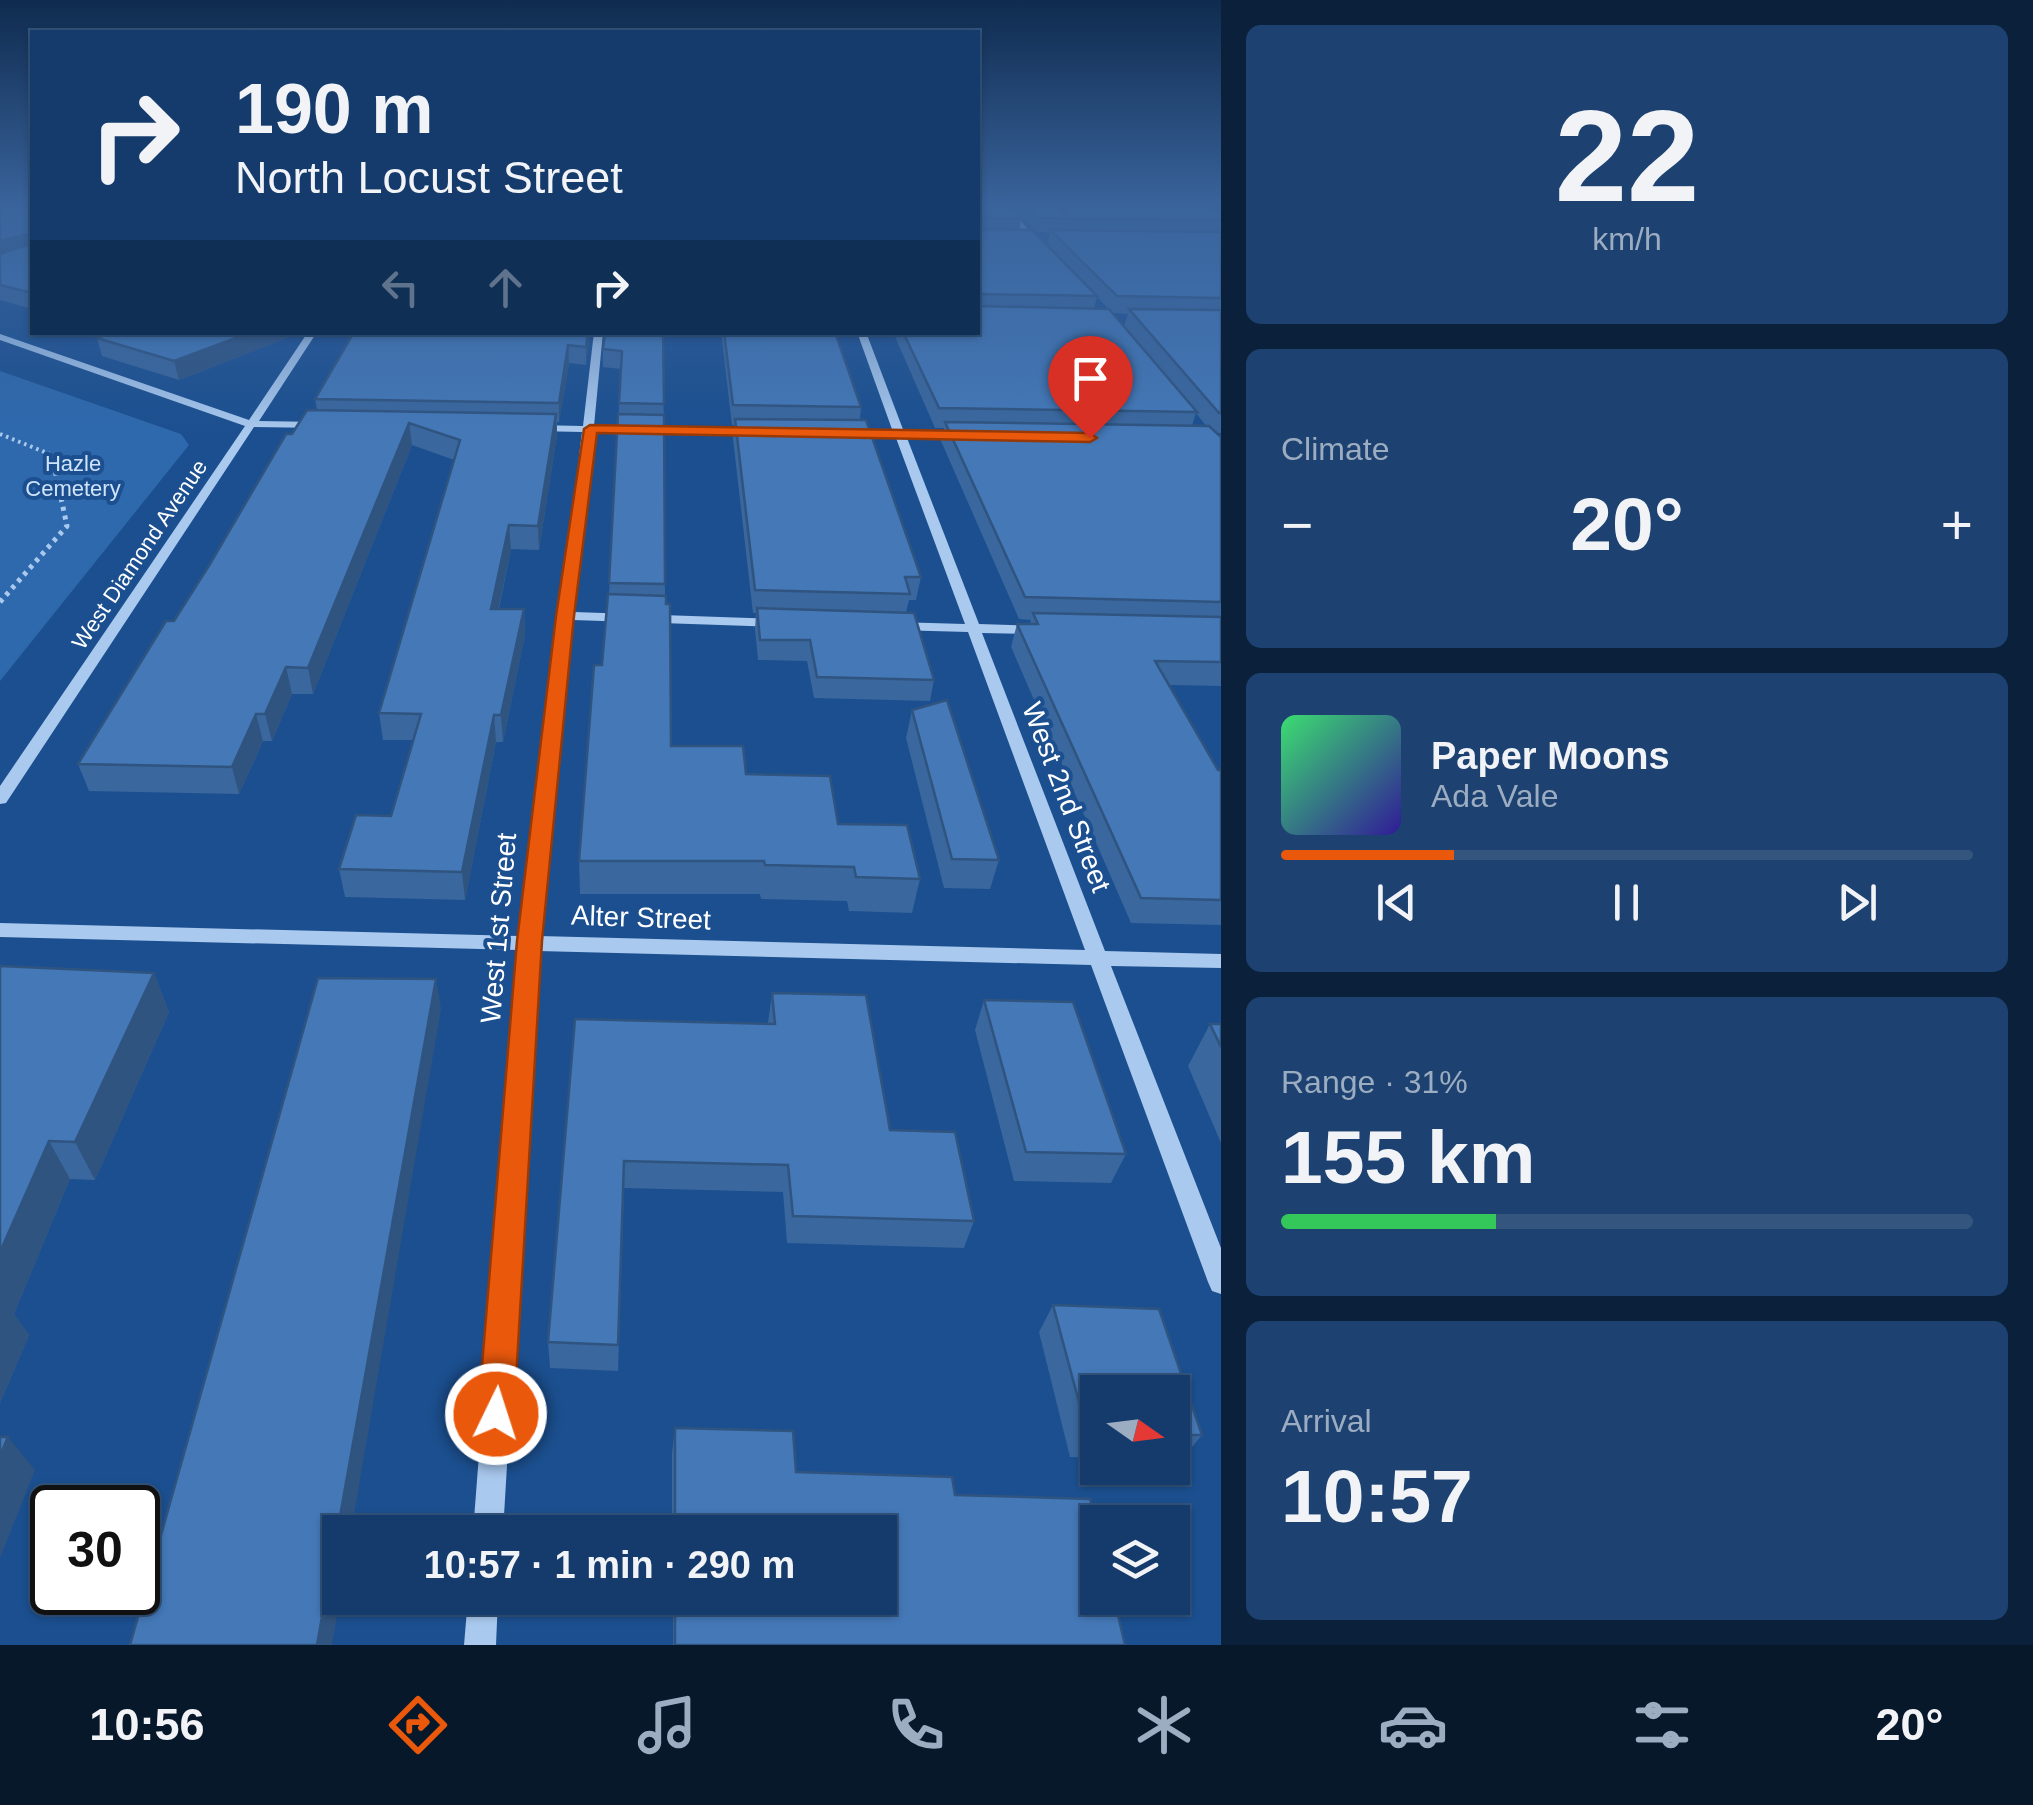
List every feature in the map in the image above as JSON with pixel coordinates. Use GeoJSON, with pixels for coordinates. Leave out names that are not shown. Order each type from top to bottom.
{"type":"FeatureCollection","features":[{"type":"Feature","properties":{"kind":"street","name":"West Diamond Avenue"},"geometry":{"type":"LineString","coordinates":[[0,799],[311,335]]}},
{"type":"Feature","properties":{"kind":"street","name":"West 1st Street"},"geometry":{"type":"LineString","coordinates":[[489,1515],[530,941],[599,335]]}},
{"type":"Feature","properties":{"kind":"street","name":"West 2nd Street"},"geometry":{"type":"LineString","coordinates":[[863,335],[1220,1282]]}},
{"type":"Feature","properties":{"kind":"street"},"geometry":{"type":"LineString","coordinates":[[0,337],[250,424],[325,425]]}},
{"type":"Feature","properties":{"kind":"street"},"geometry":{"type":"LineString","coordinates":[[17,342],[31,337]]}},
{"type":"Feature","properties":{"kind":"street"},"geometry":{"type":"LineString","coordinates":[[515,428],[764,432]]}},
{"type":"Feature","properties":{"kind":"street"},"geometry":{"type":"LineString","coordinates":[[841,434],[975,436]]}},
{"type":"Feature","properties":{"kind":"street"},"geometry":{"type":"LineString","coordinates":[[565,616],[799,623]]}},
{"type":"Feature","properties":{"kind":"street"},"geometry":{"type":"LineString","coordinates":[[877,626],[1050,630]]}},
{"type":"Feature","properties":{"kind":"street","name":"Alter Street"},"geometry":{"type":"LineString","coordinates":[[0,930],[1220,961]]}},
{"type":"Feature","properties":{"kind":"street"},"geometry":{"type":"LineString","coordinates":[[480,1645],[482,1615]]}},
{"type":"Feature","properties":{"kind":"path"},"geometry":{"type":"LineString","coordinates":[[0,434],[52,455],[67,526],[0,602]]}},
{"type":"Feature","properties":{"kind":"green space","name":"Hazle Cemetery"},"geometry":{"type":"Polygon","coordinates":[[[0,371],[181,434],[189,445],[0,681],[0,371]]]}},
{"type":"Feature","properties":{"kind":"building"},"geometry":{"type":"Polygon","coordinates":[[[0,281],[30,281],[30,292],[0,285],[0,281]]]}},
{"type":"Feature","properties":{"kind":"building"},"geometry":{"type":"Polygon","coordinates":[[[980,281],[1082,281],[1097,296],[981,294],[980,300],[980,281]]]}},
{"type":"Feature","properties":{"kind":"building"},"geometry":{"type":"Polygon","coordinates":[[[1102,281],[1221,281],[1221,298],[1117,296],[1102,281]]]}},
{"type":"Feature","properties":{"kind":"building"},"geometry":{"type":"Polygon","coordinates":[[[980,306],[1109,309],[1197,412],[939,408],[904,335],[980,335],[980,306]]]}},
{"type":"Feature","properties":{"kind":"building"},"geometry":{"type":"Polygon","coordinates":[[[1129,309],[1221,310],[1221,413],[1219,413],[1129,309]]]}},
{"type":"Feature","properties":{"kind":"building"},"geometry":{"type":"Polygon","coordinates":[[[105,335],[244,335],[174,361],[97,338],[105,335]]]}},
{"type":"Feature","properties":{"kind":"building"},"geometry":{"type":"Polygon","coordinates":[[[352,335],[588,335],[586,347],[568,345],[559,403],[315,399],[352,335]]]}},
{"type":"Feature","properties":{"kind":"building"},"geometry":{"type":"Polygon","coordinates":[[[605,335],[663,335],[664,404],[619,403],[622,351],[603,349],[605,335]]]}},
{"type":"Feature","properties":{"kind":"building"},"geometry":{"type":"Polygon","coordinates":[[[724,335],[836,335],[861,407],[733,405],[724,335]]]}},
{"type":"Feature","properties":{"kind":"building"},"geometry":{"type":"Polygon","coordinates":[[[307,410],[556,414],[538,526],[509,525],[491,609],[524,609],[501,715],[494,715],[462,872],[339,869],[356,815],[391,816],[421,714],[379,713],[460,440],[409,423],[308,668],[286,667],[265,714],[256,714],[232,767],[78,764],[166,621],[174,621],[210,564],[286,434],[292,434],[307,410]]]}},
{"type":"Feature","properties":{"kind":"building"},"geometry":{"type":"Polygon","coordinates":[[[618,414],[664,415],[665,584],[609,583],[618,414]]]}},
{"type":"Feature","properties":{"kind":"building"},"geometry":{"type":"Polygon","coordinates":[[[735,419],[866,420],[921,577],[905,577],[910,594],[755,590],[735,419]]]}},
{"type":"Feature","properties":{"kind":"building"},"geometry":{"type":"Polygon","coordinates":[[[945,422],[1209,426],[1221,437],[1221,602],[1025,597],[945,422]]]}},
{"type":"Feature","properties":{"kind":"building"},"geometry":{"type":"Polygon","coordinates":[[[608,594],[666,596],[666,604],[670,604],[671,746],[743,746],[746,774],[830,776],[838,824],[907,825],[920,879],[856,877],[854,867],[765,865],[764,861],[579,861],[594,665],[602,665],[608,594]]]}},
{"type":"Feature","properties":{"kind":"building"},"geometry":{"type":"Polygon","coordinates":[[[757,608],[914,613],[934,680],[817,677],[810,640],[760,640],[757,608]]]}},
{"type":"Feature","properties":{"kind":"building"},"geometry":{"type":"Polygon","coordinates":[[[1033,613],[1221,617],[1221,662],[1155,661],[1221,770],[1221,900],[1141,898],[1017,624],[1038,624],[1033,613]]]}},
{"type":"Feature","properties":{"kind":"building"},"geometry":{"type":"Polygon","coordinates":[[[947,700],[999,860],[952,859],[912,710],[947,700]]]}},
{"type":"Feature","properties":{"kind":"building"},"geometry":{"type":"Polygon","coordinates":[[[0,966],[154,973],[75,1142],[49,1141],[0,1252],[0,966]]]}},
{"type":"Feature","properties":{"kind":"building"},"geometry":{"type":"Polygon","coordinates":[[[318,978],[436,979],[340,1515],[322,1515],[322,1615],[317,1645],[130,1645],[138,1615],[160,1615],[160,1539],[318,978]]]}},
{"type":"Feature","properties":{"kind":"building"},"geometry":{"type":"Polygon","coordinates":[[[772,993],[866,995],[890,1130],[955,1132],[974,1221],[793,1216],[788,1165],[624,1161],[618,1345],[548,1342],[575,1019],[775,1024],[772,993]]]}},
{"type":"Feature","properties":{"kind":"building"},"geometry":{"type":"Polygon","coordinates":[[[984,1000],[1073,1002],[1126,1154],[1026,1152],[984,1000]]]}},
{"type":"Feature","properties":{"kind":"building"},"geometry":{"type":"Polygon","coordinates":[[[1210,1024],[1221,1024],[1221,1047],[1210,1024]]]}},
{"type":"Feature","properties":{"kind":"building"},"geometry":{"type":"Polygon","coordinates":[[[1053,1305],[1159,1309],[1182,1375],[1080,1375],[1080,1406],[1053,1305]]]}},
{"type":"Feature","properties":{"kind":"building"},"geometry":{"type":"Polygon","coordinates":[[[1190,1400],[1202,1435],[1190,1435],[1190,1400]]]}},
{"type":"Feature","properties":{"kind":"building"},"geometry":{"type":"Polygon","coordinates":[[[675,1428],[793,1431],[796,1472],[952,1477],[955,1495],[1090,1499],[1092,1505],[1080,1505],[1080,1615],[1118,1615],[1125,1645],[675,1645],[675,1615],[897,1615],[897,1515],[675,1515],[675,1428]]]}},
{"type":"Feature","properties":{"kind":"building"},"geometry":{"type":"Polygon","coordinates":[[[0,1437],[8,1437],[0,1456],[0,1437]]]}},
{"type":"Feature","properties":{"kind":"route"},"geometry":{"type":"LineString","coordinates":[[496,1414],[530,941],[565,616],[590,429],[1090,438]]}}]}
